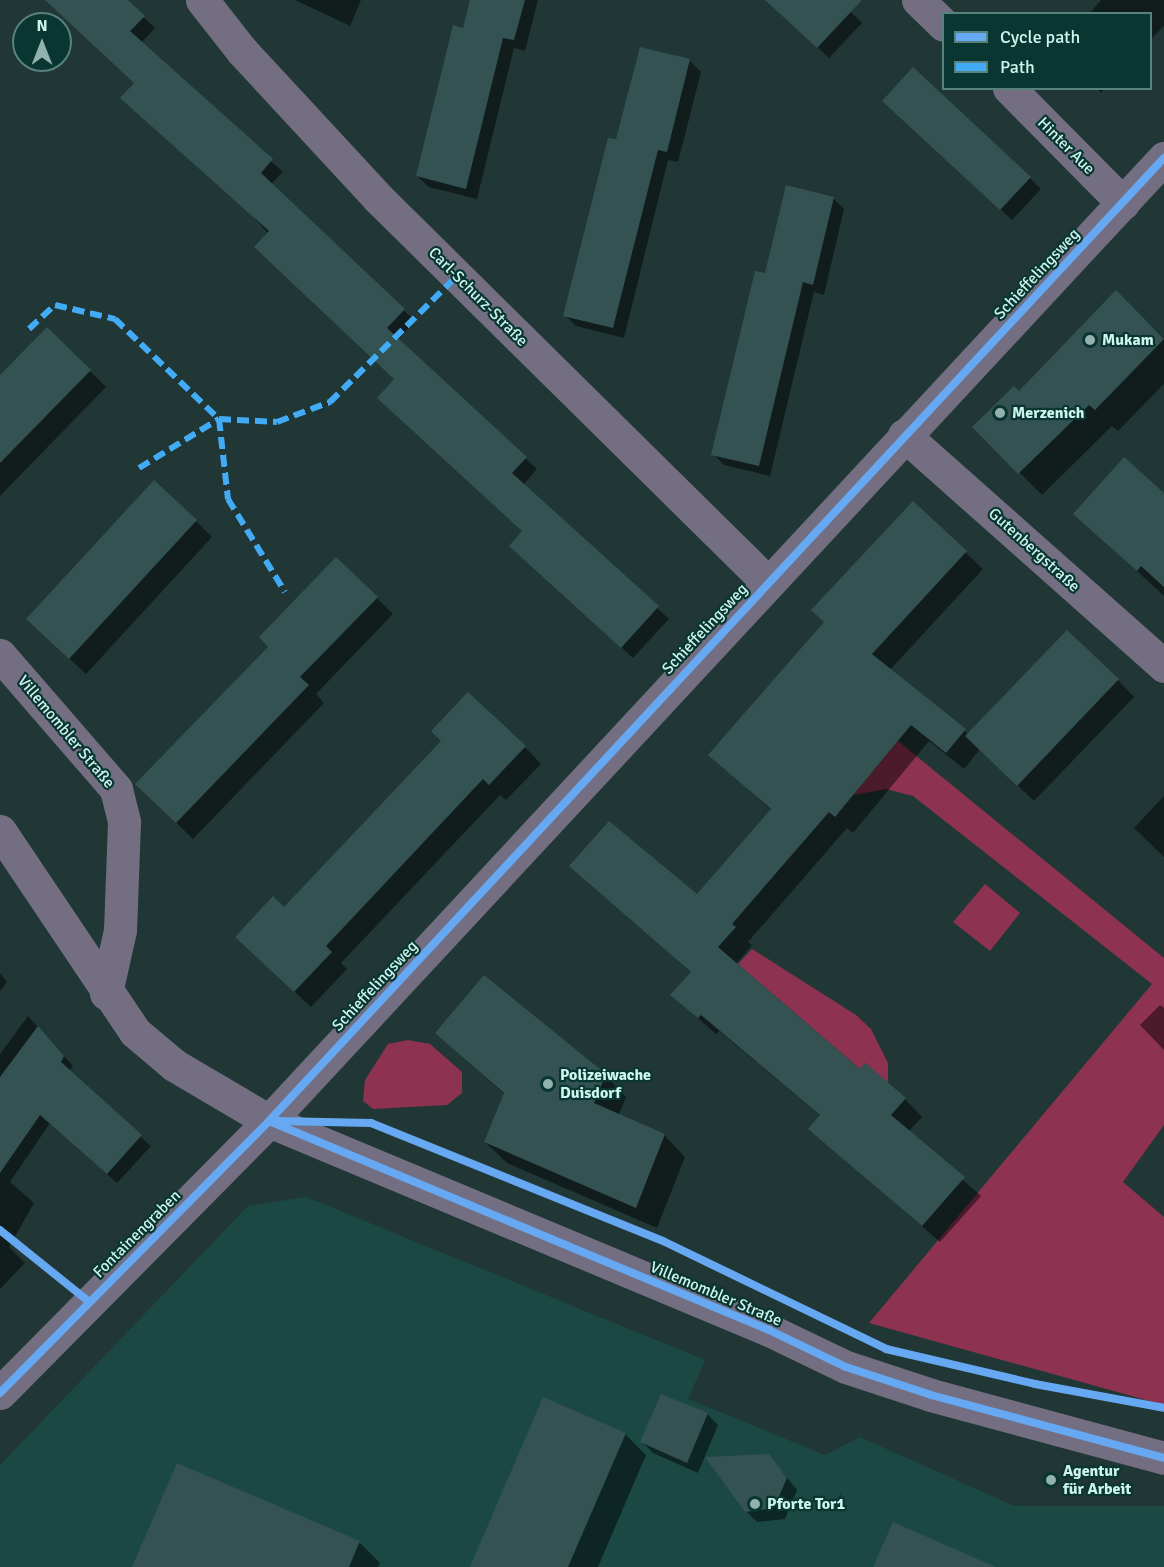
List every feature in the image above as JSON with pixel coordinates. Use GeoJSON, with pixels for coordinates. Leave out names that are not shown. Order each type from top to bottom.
{"type":"FeatureCollection","features":[{"type":"Feature","properties":{"kind":"street","name":"Carl-Schurz-Straße"},"geometry":{"type":"LineString","coordinates":[[202,0],[242,51],[378,198],[767,582]]}},
{"type":"Feature","properties":{"kind":"street"},"geometry":{"type":"LineString","coordinates":[[918,0],[942,23]]}},
{"type":"Feature","properties":{"kind":"street","name":"Hinter Aue"},"geometry":{"type":"LineString","coordinates":[[1011,90],[1123,203]]}},
{"type":"Feature","properties":{"kind":"street","name":"Schieffelingsweg"},"geometry":{"type":"LineString","coordinates":[[269,1121],[767,582],[1164,158]]}},
{"type":"Feature","properties":{"kind":"street","name":"Gutenbergstraße"},"geometry":{"type":"LineString","coordinates":[[904,435],[1164,666]]}},
{"type":"Feature","properties":{"kind":"street","name":"Villemombler Straße"},"geometry":{"type":"LineString","coordinates":[[0,655],[116,789],[124,822],[120,930],[106,993]]}},
{"type":"Feature","properties":{"kind":"street","name":"Villemombler Straße"},"geometry":{"type":"LineString","coordinates":[[0,831],[106,993],[135,1032],[174,1065],[269,1121],[769,1330],[846,1367],[942,1398],[1164,1458]]}},
{"type":"Feature","properties":{"kind":"street","name":"Fontainengraben"},"geometry":{"type":"LineString","coordinates":[[0,1393],[269,1121]]}},
{"type":"Feature","properties":{"kind":"shaded area"},"geometry":{"type":"Polygon","coordinates":[[[898,741],[1164,958],[1164,1125],[1123,1182],[1164,1217],[1164,1405],[869,1323],[1152,984],[913,796],[886,789],[853,795],[898,741]]]}},
{"type":"Feature","properties":{"kind":"shaded area"},"geometry":{"type":"Polygon","coordinates":[[[985,884],[1020,913],[990,951],[953,922],[985,884]]]}},
{"type":"Feature","properties":{"kind":"shaded area"},"geometry":{"type":"Polygon","coordinates":[[[752,949],[856,1015],[871,1029],[888,1063],[888,1083],[865,1063],[860,1069],[738,964],[752,949]]]}},
{"type":"Feature","properties":{"kind":"shaded area"},"geometry":{"type":"Polygon","coordinates":[[[408,1040],[430,1044],[462,1072],[462,1093],[447,1105],[373,1109],[363,1101],[365,1080],[388,1044],[408,1040]]]}},
{"type":"Feature","properties":{"kind":"shaded area"},"geometry":{"type":"Polygon","coordinates":[[[306,1197],[705,1360],[688,1399],[825,1455],[860,1437],[1014,1506],[1164,1506],[1164,1567],[0,1567],[0,1465],[248,1206],[306,1197]]]}},
{"type":"Feature","properties":{"kind":"building"},"geometry":{"type":"Polygon","coordinates":[[[45,0],[128,0],[145,16],[130,31],[273,159],[261,173],[405,309],[387,328],[527,457],[512,473],[659,606],[621,648],[509,546],[522,531],[377,398],[394,379],[254,247],[269,231],[120,98],[134,83],[72,25],[72,12],[58,12],[45,0]]]}},
{"type":"Feature","properties":{"kind":"building"},"geometry":{"type":"Polygon","coordinates":[[[470,0],[525,0],[514,40],[503,38],[466,189],[416,176],[453,25],[463,28],[470,0]]]}},
{"type":"Feature","properties":{"kind":"building"},"geometry":{"type":"Polygon","coordinates":[[[765,0],[862,0],[817,48],[765,0]]]}},
{"type":"Feature","properties":{"kind":"building"},"geometry":{"type":"Polygon","coordinates":[[[640,47],[690,59],[667,152],[658,150],[613,328],[563,316],[608,138],[616,139],[640,47]]]}},
{"type":"Feature","properties":{"kind":"building"},"geometry":{"type":"Polygon","coordinates":[[[913,67],[1031,177],[1000,210],[882,101],[913,67]]]}},
{"type":"Feature","properties":{"kind":"building"},"geometry":{"type":"Polygon","coordinates":[[[786,185],[834,197],[813,285],[803,282],[759,466],[711,455],[755,271],[765,273],[786,185]]]}},
{"type":"Feature","properties":{"kind":"building"},"geometry":{"type":"Polygon","coordinates":[[[1116,290],[1164,339],[1095,410],[1089,405],[1018,474],[972,427],[1014,386],[1019,391],[1116,290]]]}},
{"type":"Feature","properties":{"kind":"building"},"geometry":{"type":"Polygon","coordinates":[[[47,327],[91,370],[0,463],[0,375],[47,327]]]}},
{"type":"Feature","properties":{"kind":"building"},"geometry":{"type":"Polygon","coordinates":[[[1124,457],[1164,493],[1164,587],[1141,566],[1137,571],[1073,514],[1124,457]]]}},
{"type":"Feature","properties":{"kind":"building"},"geometry":{"type":"Polygon","coordinates":[[[154,480],[197,520],[69,659],[26,619],[154,480]]]}},
{"type":"Feature","properties":{"kind":"building"},"geometry":{"type":"Polygon","coordinates":[[[913,501],[967,551],[872,654],[966,729],[946,753],[911,725],[835,817],[829,812],[732,924],[736,927],[718,947],[860,1069],[865,1063],[906,1098],[891,1115],[965,1177],[922,1226],[808,1129],[820,1115],[701,1015],[698,1018],[670,995],[691,972],[569,866],[609,821],[697,894],[771,809],[708,755],[824,622],[811,610],[913,501]]]}},
{"type":"Feature","properties":{"kind":"building"},"geometry":{"type":"Polygon","coordinates":[[[336,557],[378,597],[300,677],[309,685],[176,823],[135,784],[268,647],[259,637],[336,557]]]}},
{"type":"Feature","properties":{"kind":"building"},"geometry":{"type":"Polygon","coordinates":[[[1067,630],[1119,679],[1017,786],[965,736],[1067,630]]]}},
{"type":"Feature","properties":{"kind":"building"},"geometry":{"type":"Polygon","coordinates":[[[468,692],[526,746],[489,785],[483,779],[326,946],[332,952],[294,992],[235,937],[273,896],[284,907],[441,741],[431,731],[468,692]]]}},
{"type":"Feature","properties":{"kind":"building","name":"Polizeiwache Duisdorf"},"geometry":{"type":"Polygon","coordinates":[[[484,975],[606,1074],[594,1103],[665,1134],[636,1208],[484,1142],[504,1093],[435,1033],[484,975]]]}},
{"type":"Feature","properties":{"kind":"building"},"geometry":{"type":"Polygon","coordinates":[[[38,1026],[64,1056],[61,1062],[142,1135],[107,1174],[40,1115],[0,1173],[0,1077],[38,1026]]]}},
{"type":"Feature","properties":{"kind":"building"},"geometry":{"type":"Polygon","coordinates":[[[661,1394],[708,1413],[687,1463],[640,1442],[661,1394]]]}},
{"type":"Feature","properties":{"kind":"building"},"geometry":{"type":"Polygon","coordinates":[[[543,1397],[626,1433],[568,1567],[470,1567],[543,1397]]]}},
{"type":"Feature","properties":{"kind":"building","name":"Pforte Tor1"},"geometry":{"type":"Polygon","coordinates":[[[769,1454],[787,1478],[774,1508],[745,1512],[705,1457],[769,1454]]]}},
{"type":"Feature","properties":{"kind":"building"},"geometry":{"type":"Polygon","coordinates":[[[177,1463],[360,1541],[349,1567],[132,1567],[177,1463]]]}},
{"type":"Feature","properties":{"kind":"building"},"geometry":{"type":"Polygon","coordinates":[[[893,1522],[996,1567],[873,1567],[893,1522]]]}},
{"type":"Feature","properties":{"kind":"marked path"},"geometry":{"type":"LineString","coordinates":[[139,468],[219,419],[277,422],[330,402],[457,276]]}},
{"type":"Feature","properties":{"kind":"marked path"},"geometry":{"type":"LineString","coordinates":[[29,329],[55,305],[115,319],[219,419],[228,499],[285,592]]}},
{"type":"Feature","properties":{"kind":"cycle path"},"geometry":{"type":"LineString","coordinates":[[0,1393],[269,1121],[1164,158]]}},
{"type":"Feature","properties":{"kind":"cycle path"},"geometry":{"type":"LineString","coordinates":[[269,1121],[769,1330],[846,1367],[931,1395],[1164,1458]]}},
{"type":"Feature","properties":{"kind":"cycle path"},"geometry":{"type":"LineString","coordinates":[[278,1121],[371,1123],[663,1241],[886,1349],[1035,1384],[1164,1408]]}},
{"type":"Feature","properties":{"kind":"cycle path"},"geometry":{"type":"LineString","coordinates":[[0,1230],[88,1301]]}},
{"type":"Feature","properties":{"kind":"place","name":"Mukam"},"geometry":{"type":"Point","coordinates":[1090,340]}},
{"type":"Feature","properties":{"kind":"place","name":"Merzenich"},"geometry":{"type":"Point","coordinates":[1000,413]}},
{"type":"Feature","properties":{"kind":"place","name":"Polizeiwache Duisdorf"},"geometry":{"type":"Point","coordinates":[548,1084]}},
{"type":"Feature","properties":{"kind":"place","name":"Agentur für Arbeit"},"geometry":{"type":"Point","coordinates":[1051,1480]}},
{"type":"Feature","properties":{"kind":"place","name":"Pforte Tor1"},"geometry":{"type":"Point","coordinates":[755,1504]}}]}
